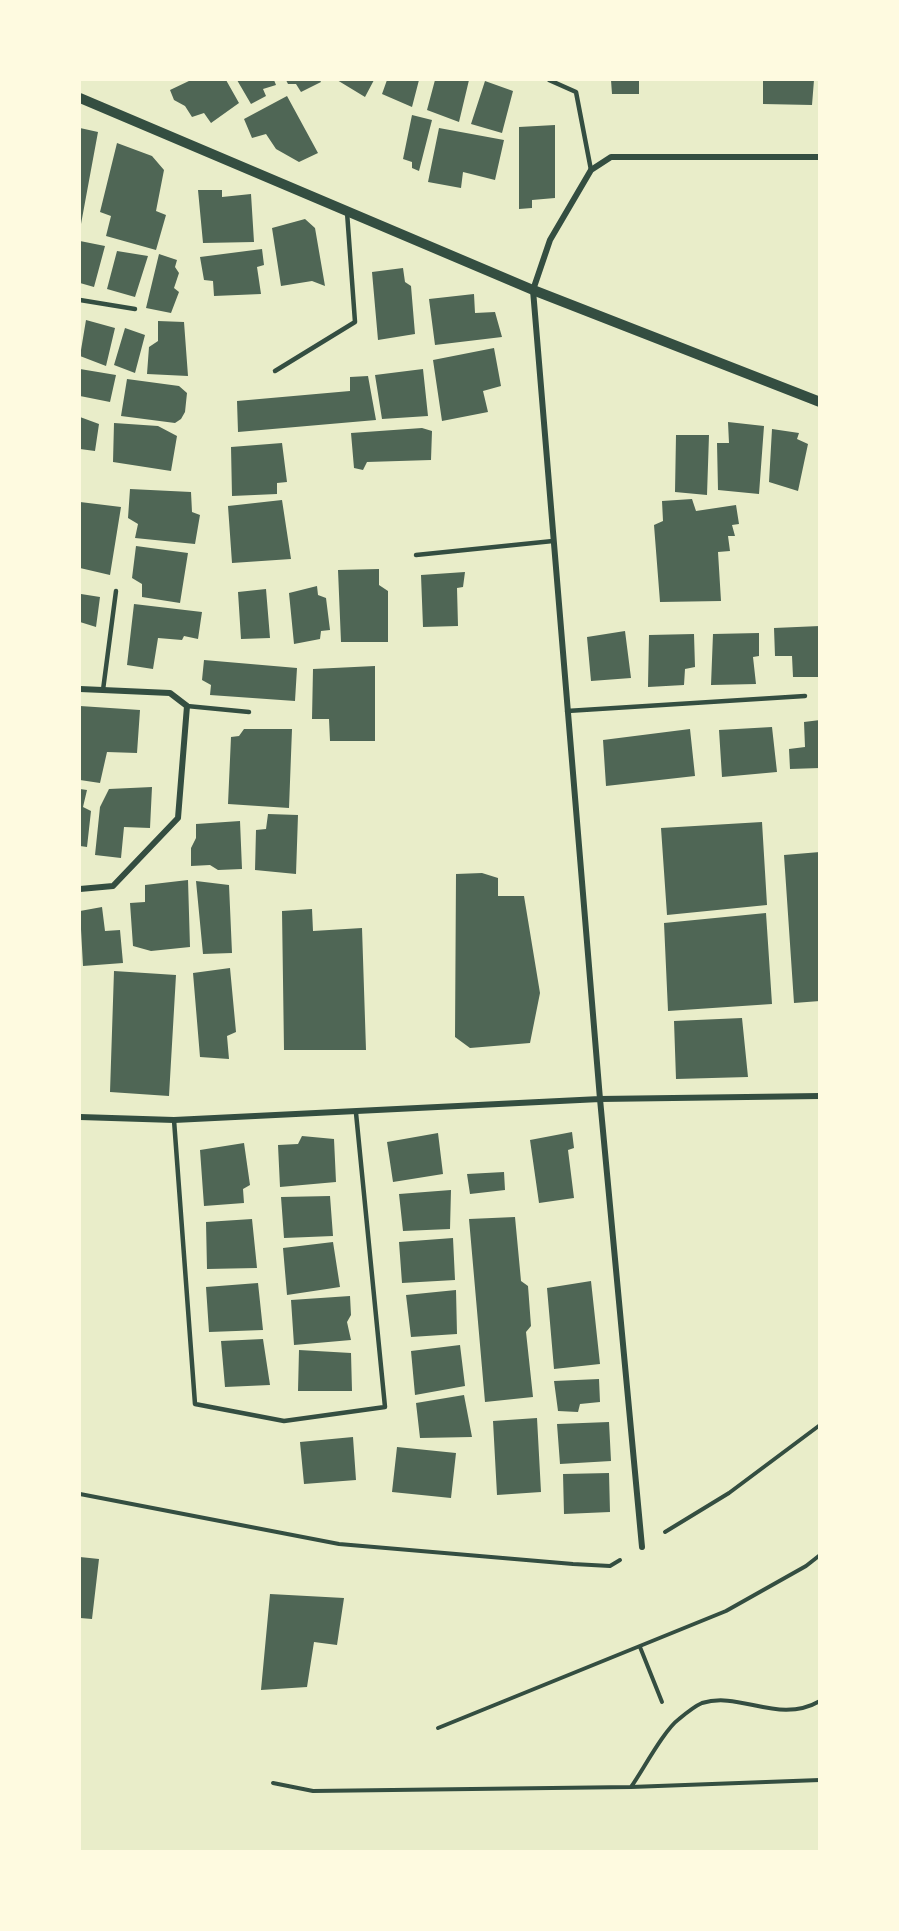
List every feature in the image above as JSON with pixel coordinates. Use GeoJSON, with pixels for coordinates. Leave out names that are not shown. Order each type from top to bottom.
{"type":"FeatureCollection","features":[{"type":"Feature","properties":{"kind":"street"},"geometry":{"type":"LineString","coordinates":[[80,98],[533,290],[819,402]]}},
{"type":"Feature","properties":{"kind":"street"},"geometry":{"type":"LineString","coordinates":[[642,1546],[600,1099],[533,290],[550,240],[591,170],[611,158],[819,157]]}},
{"type":"Feature","properties":{"kind":"street"},"geometry":{"type":"LineString","coordinates":[[80,690],[170,693],[187,706],[178,818],[113,886],[80,889]]}},
{"type":"Feature","properties":{"kind":"street"},"geometry":{"type":"LineString","coordinates":[[80,1117],[174,1120],[356,1113],[600,1099],[819,1096]]}},
{"type":"Feature","properties":{"kind":"lane"},"geometry":{"type":"LineString","coordinates":[[549,80],[576,92],[591,170]]}},
{"type":"Feature","properties":{"kind":"lane"},"geometry":{"type":"LineString","coordinates":[[275,371],[355,322],[347,211]]}},
{"type":"Feature","properties":{"kind":"lane"},"geometry":{"type":"LineString","coordinates":[[80,300],[135,309]]}},
{"type":"Feature","properties":{"kind":"lane"},"geometry":{"type":"LineString","coordinates":[[416,555],[553,541]]}},
{"type":"Feature","properties":{"kind":"lane"},"geometry":{"type":"LineString","coordinates":[[103,690],[116,591]]}},
{"type":"Feature","properties":{"kind":"lane"},"geometry":{"type":"LineString","coordinates":[[567,711],[806,696]]}},
{"type":"Feature","properties":{"kind":"lane"},"geometry":{"type":"LineString","coordinates":[[187,706],[249,712]]}},
{"type":"Feature","properties":{"kind":"lane"},"geometry":{"type":"LineString","coordinates":[[174,1120],[195,1404],[284,1421],[385,1407],[356,1113]]}},
{"type":"Feature","properties":{"kind":"path"},"geometry":{"type":"LineString","coordinates":[[80,1494],[339,1544],[610,1566],[729,1493],[819,1425]]}},
{"type":"Feature","properties":{"kind":"path"},"geometry":{"type":"LineString","coordinates":[[438,1728],[726,1611],[796,1572],[819,1555]]}},
{"type":"Feature","properties":{"kind":"path"},"geometry":{"type":"LineString","coordinates":[[640,1647],[662,1702]]}},
{"type":"Feature","properties":{"kind":"path"},"geometry":{"type":"LineString","coordinates":[[631,1787],[677,1720],[702,1703],[738,1702],[779,1711],[807,1708],[819,1701]]}},
{"type":"Feature","properties":{"kind":"path"},"geometry":{"type":"LineString","coordinates":[[273,1783],[313,1791],[631,1787],[819,1780]]}},
{"type":"Feature","properties":{"kind":"building"},"geometry":{"type":"Polygon","coordinates":[[[191,80],[226,80],[239,103],[211,123],[204,113],[192,117],[185,106],[174,100],[170,90],[191,80]]]}},
{"type":"Feature","properties":{"kind":"building"},"geometry":{"type":"Polygon","coordinates":[[[237,80],[274,80],[276,85],[263,89],[266,96],[251,104],[237,80]]]}},
{"type":"Feature","properties":{"kind":"building"},"geometry":{"type":"Polygon","coordinates":[[[286,80],[320,80],[321,82],[301,92],[296,84],[288,84],[286,80]]]}},
{"type":"Feature","properties":{"kind":"building"},"geometry":{"type":"Polygon","coordinates":[[[337,80],[374,80],[365,97],[337,80]]]}},
{"type":"Feature","properties":{"kind":"building"},"geometry":{"type":"Polygon","coordinates":[[[387,80],[419,80],[412,107],[382,94],[387,80]]]}},
{"type":"Feature","properties":{"kind":"building"},"geometry":{"type":"Polygon","coordinates":[[[435,80],[469,80],[459,122],[427,110],[435,80]]]}},
{"type":"Feature","properties":{"kind":"building"},"geometry":{"type":"Polygon","coordinates":[[[611,80],[639,80],[639,94],[612,94],[611,80]]]}},
{"type":"Feature","properties":{"kind":"building"},"geometry":{"type":"Polygon","coordinates":[[[763,80],[814,80],[812,105],[763,104],[763,80]]]}},
{"type":"Feature","properties":{"kind":"building"},"geometry":{"type":"Polygon","coordinates":[[[485,81],[513,91],[502,133],[471,124],[485,81]]]}},
{"type":"Feature","properties":{"kind":"building"},"geometry":{"type":"Polygon","coordinates":[[[287,96],[318,153],[299,162],[276,149],[266,134],[252,138],[244,119],[287,96]]]}},
{"type":"Feature","properties":{"kind":"building"},"geometry":{"type":"Polygon","coordinates":[[[412,115],[432,120],[419,171],[412,168],[412,162],[403,159],[412,115]]]}},
{"type":"Feature","properties":{"kind":"building"},"geometry":{"type":"Polygon","coordinates":[[[555,125],[555,198],[532,200],[532,208],[519,209],[519,127],[555,125]]]}},
{"type":"Feature","properties":{"kind":"building"},"geometry":{"type":"Polygon","coordinates":[[[80,128],[98,132],[81,224],[80,224],[80,128]]]}},
{"type":"Feature","properties":{"kind":"building"},"geometry":{"type":"Polygon","coordinates":[[[439,128],[504,140],[495,180],[463,172],[461,188],[428,182],[439,128]]]}},
{"type":"Feature","properties":{"kind":"building"},"geometry":{"type":"Polygon","coordinates":[[[117,143],[152,156],[164,170],[156,211],[166,215],[156,250],[106,236],[111,216],[100,212],[117,143]]]}},
{"type":"Feature","properties":{"kind":"building"},"geometry":{"type":"Polygon","coordinates":[[[198,190],[222,190],[222,197],[251,194],[254,242],[203,243],[198,190]]]}},
{"type":"Feature","properties":{"kind":"building"},"geometry":{"type":"Polygon","coordinates":[[[305,219],[315,228],[325,286],[312,281],[281,286],[272,228],[305,219]]]}},
{"type":"Feature","properties":{"kind":"building"},"geometry":{"type":"Polygon","coordinates":[[[80,241],[105,246],[94,287],[80,283],[80,241]]]}},
{"type":"Feature","properties":{"kind":"building"},"geometry":{"type":"Polygon","coordinates":[[[262,249],[264,265],[257,267],[261,294],[214,296],[213,281],[204,280],[200,257],[262,249]]]}},
{"type":"Feature","properties":{"kind":"building"},"geometry":{"type":"Polygon","coordinates":[[[117,251],[148,256],[135,297],[107,289],[117,251]]]}},
{"type":"Feature","properties":{"kind":"building"},"geometry":{"type":"Polygon","coordinates":[[[159,254],[177,260],[175,267],[179,273],[174,288],[179,292],[171,313],[146,308],[159,254]]]}},
{"type":"Feature","properties":{"kind":"building"},"geometry":{"type":"Polygon","coordinates":[[[403,268],[405,282],[411,286],[415,334],[378,340],[372,272],[403,268]]]}},
{"type":"Feature","properties":{"kind":"building"},"geometry":{"type":"Polygon","coordinates":[[[474,294],[475,313],[495,312],[502,337],[435,345],[429,299],[474,294]]]}},
{"type":"Feature","properties":{"kind":"building"},"geometry":{"type":"Polygon","coordinates":[[[86,320],[115,328],[106,366],[80,356],[86,320]]]}},
{"type":"Feature","properties":{"kind":"building"},"geometry":{"type":"Polygon","coordinates":[[[158,321],[184,322],[188,376],[147,374],[149,347],[158,341],[158,321]]]}},
{"type":"Feature","properties":{"kind":"building"},"geometry":{"type":"Polygon","coordinates":[[[125,328],[145,335],[135,373],[114,365],[125,328]]]}},
{"type":"Feature","properties":{"kind":"building"},"geometry":{"type":"Polygon","coordinates":[[[494,348],[501,386],[483,391],[488,412],[442,421],[433,360],[494,348]]]}},
{"type":"Feature","properties":{"kind":"building"},"geometry":{"type":"Polygon","coordinates":[[[80,369],[116,375],[110,402],[80,396],[80,369]]]}},
{"type":"Feature","properties":{"kind":"building"},"geometry":{"type":"Polygon","coordinates":[[[423,369],[428,416],[382,419],[375,375],[423,369]]]}},
{"type":"Feature","properties":{"kind":"building"},"geometry":{"type":"Polygon","coordinates":[[[368,376],[376,420],[238,432],[237,401],[350,391],[350,377],[368,376]]]}},
{"type":"Feature","properties":{"kind":"building"},"geometry":{"type":"Polygon","coordinates":[[[127,379],[179,386],[187,393],[185,412],[181,419],[175,423],[121,416],[127,379]]]}},
{"type":"Feature","properties":{"kind":"building"},"geometry":{"type":"Polygon","coordinates":[[[80,417],[99,424],[95,451],[80,449],[80,417]]]}},
{"type":"Feature","properties":{"kind":"building"},"geometry":{"type":"Polygon","coordinates":[[[728,422],[764,426],[759,494],[718,490],[717,443],[729,443],[728,422]]]}},
{"type":"Feature","properties":{"kind":"building"},"geometry":{"type":"Polygon","coordinates":[[[114,423],[158,426],[177,436],[171,471],[113,462],[114,423]]]}},
{"type":"Feature","properties":{"kind":"building"},"geometry":{"type":"Polygon","coordinates":[[[422,428],[432,431],[431,460],[367,462],[363,470],[354,468],[351,433],[422,428]]]}},
{"type":"Feature","properties":{"kind":"building"},"geometry":{"type":"Polygon","coordinates":[[[772,429],[799,433],[797,439],[808,444],[798,491],[769,482],[772,429]]]}},
{"type":"Feature","properties":{"kind":"building"},"geometry":{"type":"Polygon","coordinates":[[[676,435],[709,435],[707,495],[675,492],[676,435]]]}},
{"type":"Feature","properties":{"kind":"building"},"geometry":{"type":"Polygon","coordinates":[[[282,443],[287,482],[277,483],[277,494],[232,496],[231,447],[282,443]]]}},
{"type":"Feature","properties":{"kind":"building"},"geometry":{"type":"Polygon","coordinates":[[[130,489],[191,492],[192,512],[200,515],[195,544],[135,538],[138,524],[128,518],[130,489]]]}},
{"type":"Feature","properties":{"kind":"building"},"geometry":{"type":"Polygon","coordinates":[[[692,499],[696,511],[736,505],[739,524],[732,525],[735,536],[728,536],[730,551],[718,552],[721,601],[660,602],[654,525],[663,521],[662,501],[692,499]]]}},
{"type":"Feature","properties":{"kind":"building"},"geometry":{"type":"Polygon","coordinates":[[[282,500],[291,559],[232,563],[228,506],[282,500]]]}},
{"type":"Feature","properties":{"kind":"building"},"geometry":{"type":"Polygon","coordinates":[[[80,502],[121,507],[110,575],[80,568],[80,502]]]}},
{"type":"Feature","properties":{"kind":"building"},"geometry":{"type":"Polygon","coordinates":[[[136,546],[188,553],[180,603],[142,597],[142,584],[132,578],[136,546]]]}},
{"type":"Feature","properties":{"kind":"building"},"geometry":{"type":"Polygon","coordinates":[[[379,569],[379,585],[388,591],[388,642],[341,642],[338,570],[379,569]]]}},
{"type":"Feature","properties":{"kind":"building"},"geometry":{"type":"Polygon","coordinates":[[[465,572],[463,587],[457,588],[458,626],[423,627],[421,575],[465,572]]]}},
{"type":"Feature","properties":{"kind":"building"},"geometry":{"type":"Polygon","coordinates":[[[317,586],[318,595],[326,598],[330,630],[321,631],[320,639],[294,644],[289,593],[317,586]]]}},
{"type":"Feature","properties":{"kind":"building"},"geometry":{"type":"Polygon","coordinates":[[[266,589],[270,638],[241,639],[238,592],[266,589]]]}},
{"type":"Feature","properties":{"kind":"building"},"geometry":{"type":"Polygon","coordinates":[[[81,594],[100,597],[96,627],[80,622],[81,594]]]}},
{"type":"Feature","properties":{"kind":"building"},"geometry":{"type":"Polygon","coordinates":[[[134,604],[202,612],[198,639],[184,636],[182,640],[158,638],[153,669],[127,665],[134,604]]]}},
{"type":"Feature","properties":{"kind":"building"},"geometry":{"type":"Polygon","coordinates":[[[820,626],[820,677],[793,677],[792,656],[775,656],[774,628],[820,626]]]}},
{"type":"Feature","properties":{"kind":"building"},"geometry":{"type":"Polygon","coordinates":[[[625,631],[631,678],[591,681],[587,637],[625,631]]]}},
{"type":"Feature","properties":{"kind":"building"},"geometry":{"type":"Polygon","coordinates":[[[759,633],[759,656],[753,657],[756,684],[711,685],[713,634],[759,633]]]}},
{"type":"Feature","properties":{"kind":"building"},"geometry":{"type":"Polygon","coordinates":[[[694,634],[695,667],[685,669],[684,685],[648,687],[649,635],[694,634]]]}},
{"type":"Feature","properties":{"kind":"building"},"geometry":{"type":"Polygon","coordinates":[[[204,660],[297,668],[295,701],[210,695],[211,685],[202,680],[204,660]]]}},
{"type":"Feature","properties":{"kind":"building"},"geometry":{"type":"Polygon","coordinates":[[[375,666],[375,741],[330,741],[329,719],[312,719],[313,669],[375,666]]]}},
{"type":"Feature","properties":{"kind":"building"},"geometry":{"type":"Polygon","coordinates":[[[80,706],[140,710],[137,753],[107,752],[100,783],[80,780],[80,706]]]}},
{"type":"Feature","properties":{"kind":"building"},"geometry":{"type":"Polygon","coordinates":[[[820,720],[820,768],[790,769],[789,749],[805,747],[804,722],[820,720]]]}},
{"type":"Feature","properties":{"kind":"building"},"geometry":{"type":"Polygon","coordinates":[[[772,727],[777,772],[722,777],[719,730],[772,727]]]}},
{"type":"Feature","properties":{"kind":"building"},"geometry":{"type":"Polygon","coordinates":[[[244,729],[292,729],[289,808],[228,804],[231,737],[239,736],[244,729]]]}},
{"type":"Feature","properties":{"kind":"building"},"geometry":{"type":"Polygon","coordinates":[[[690,729],[695,776],[606,786],[603,740],[690,729]]]}},
{"type":"Feature","properties":{"kind":"building"},"geometry":{"type":"Polygon","coordinates":[[[152,787],[150,828],[124,827],[121,858],[95,855],[100,807],[109,789],[152,787]]]}},
{"type":"Feature","properties":{"kind":"building"},"geometry":{"type":"Polygon","coordinates":[[[80,789],[87,790],[83,807],[91,811],[87,847],[80,846],[80,789]]]}},
{"type":"Feature","properties":{"kind":"building"},"geometry":{"type":"Polygon","coordinates":[[[268,814],[298,815],[296,874],[255,870],[256,830],[266,829],[268,814]]]}},
{"type":"Feature","properties":{"kind":"building"},"geometry":{"type":"Polygon","coordinates":[[[240,821],[242,869],[218,870],[210,865],[191,866],[191,848],[196,838],[196,824],[240,821]]]}},
{"type":"Feature","properties":{"kind":"building"},"geometry":{"type":"Polygon","coordinates":[[[762,822],[767,905],[667,915],[661,828],[762,822]]]}},
{"type":"Feature","properties":{"kind":"building"},"geometry":{"type":"Polygon","coordinates":[[[820,852],[820,1001],[794,1003],[784,855],[820,852]]]}},
{"type":"Feature","properties":{"kind":"building"},"geometry":{"type":"Polygon","coordinates":[[[482,873],[498,878],[498,896],[524,896],[540,993],[530,1043],[470,1048],[455,1037],[456,874],[482,873]]]}},
{"type":"Feature","properties":{"kind":"building"},"geometry":{"type":"Polygon","coordinates":[[[188,880],[190,947],[151,951],[133,946],[130,903],[145,902],[145,885],[188,880]]]}},
{"type":"Feature","properties":{"kind":"building"},"geometry":{"type":"Polygon","coordinates":[[[196,881],[229,885],[232,953],[203,954],[196,881]]]}},
{"type":"Feature","properties":{"kind":"building"},"geometry":{"type":"Polygon","coordinates":[[[102,907],[105,931],[120,930],[123,963],[83,966],[80,911],[102,907]]]}},
{"type":"Feature","properties":{"kind":"building"},"geometry":{"type":"Polygon","coordinates":[[[312,909],[313,931],[362,928],[366,1050],[284,1050],[282,911],[312,909]]]}},
{"type":"Feature","properties":{"kind":"building"},"geometry":{"type":"Polygon","coordinates":[[[766,913],[772,1004],[668,1011],[664,923],[766,913]]]}},
{"type":"Feature","properties":{"kind":"building"},"geometry":{"type":"Polygon","coordinates":[[[230,968],[236,1032],[227,1036],[229,1059],[200,1057],[193,973],[230,968]]]}},
{"type":"Feature","properties":{"kind":"building"},"geometry":{"type":"Polygon","coordinates":[[[114,971],[176,975],[169,1096],[110,1092],[114,971]]]}},
{"type":"Feature","properties":{"kind":"building"},"geometry":{"type":"Polygon","coordinates":[[[742,1018],[748,1077],[676,1079],[674,1021],[742,1018]]]}},
{"type":"Feature","properties":{"kind":"building"},"geometry":{"type":"Polygon","coordinates":[[[572,1132],[574,1148],[568,1150],[574,1198],[539,1203],[530,1140],[572,1132]]]}},
{"type":"Feature","properties":{"kind":"building"},"geometry":{"type":"Polygon","coordinates":[[[438,1133],[443,1174],[393,1182],[387,1142],[438,1133]]]}},
{"type":"Feature","properties":{"kind":"building"},"geometry":{"type":"Polygon","coordinates":[[[302,1136],[334,1139],[336,1182],[280,1187],[278,1145],[298,1144],[302,1136]]]}},
{"type":"Feature","properties":{"kind":"building"},"geometry":{"type":"Polygon","coordinates":[[[244,1143],[250,1185],[243,1189],[244,1203],[204,1206],[200,1150],[244,1143]]]}},
{"type":"Feature","properties":{"kind":"building"},"geometry":{"type":"Polygon","coordinates":[[[504,1172],[505,1190],[470,1194],[467,1174],[504,1172]]]}},
{"type":"Feature","properties":{"kind":"building"},"geometry":{"type":"Polygon","coordinates":[[[451,1190],[450,1229],[403,1231],[399,1194],[451,1190]]]}},
{"type":"Feature","properties":{"kind":"building"},"geometry":{"type":"Polygon","coordinates":[[[330,1196],[333,1236],[284,1238],[281,1197],[330,1196]]]}},
{"type":"Feature","properties":{"kind":"building"},"geometry":{"type":"Polygon","coordinates":[[[515,1217],[521,1281],[528,1286],[531,1326],[526,1332],[533,1397],[485,1402],[469,1219],[515,1217]]]}},
{"type":"Feature","properties":{"kind":"building"},"geometry":{"type":"Polygon","coordinates":[[[252,1219],[257,1268],[207,1269],[206,1222],[252,1219]]]}},
{"type":"Feature","properties":{"kind":"building"},"geometry":{"type":"Polygon","coordinates":[[[453,1238],[455,1280],[402,1283],[399,1242],[453,1238]]]}},
{"type":"Feature","properties":{"kind":"building"},"geometry":{"type":"Polygon","coordinates":[[[333,1242],[340,1287],[287,1295],[283,1248],[333,1242]]]}},
{"type":"Feature","properties":{"kind":"building"},"geometry":{"type":"Polygon","coordinates":[[[591,1281],[600,1364],[554,1369],[547,1288],[591,1281]]]}},
{"type":"Feature","properties":{"kind":"building"},"geometry":{"type":"Polygon","coordinates":[[[258,1283],[263,1330],[209,1332],[206,1287],[258,1283]]]}},
{"type":"Feature","properties":{"kind":"building"},"geometry":{"type":"Polygon","coordinates":[[[456,1290],[457,1334],[411,1337],[406,1295],[456,1290]]]}},
{"type":"Feature","properties":{"kind":"building"},"geometry":{"type":"Polygon","coordinates":[[[350,1296],[351,1315],[347,1322],[351,1340],[294,1345],[291,1300],[350,1296]]]}},
{"type":"Feature","properties":{"kind":"building"},"geometry":{"type":"Polygon","coordinates":[[[263,1339],[270,1385],[225,1387],[221,1341],[263,1339]]]}},
{"type":"Feature","properties":{"kind":"building"},"geometry":{"type":"Polygon","coordinates":[[[460,1345],[465,1386],[415,1395],[411,1351],[460,1345]]]}},
{"type":"Feature","properties":{"kind":"building"},"geometry":{"type":"Polygon","coordinates":[[[299,1350],[351,1353],[352,1391],[298,1391],[299,1350]]]}},
{"type":"Feature","properties":{"kind":"building"},"geometry":{"type":"Polygon","coordinates":[[[599,1379],[600,1402],[580,1404],[578,1412],[558,1411],[554,1381],[599,1379]]]}},
{"type":"Feature","properties":{"kind":"building"},"geometry":{"type":"Polygon","coordinates":[[[464,1395],[472,1437],[420,1438],[416,1403],[464,1395]]]}},
{"type":"Feature","properties":{"kind":"building"},"geometry":{"type":"Polygon","coordinates":[[[537,1418],[541,1492],[497,1495],[493,1421],[537,1418]]]}},
{"type":"Feature","properties":{"kind":"building"},"geometry":{"type":"Polygon","coordinates":[[[609,1422],[611,1461],[560,1464],[557,1424],[609,1422]]]}},
{"type":"Feature","properties":{"kind":"building"},"geometry":{"type":"Polygon","coordinates":[[[353,1437],[356,1480],[304,1484],[300,1442],[353,1437]]]}},
{"type":"Feature","properties":{"kind":"building"},"geometry":{"type":"Polygon","coordinates":[[[397,1447],[456,1453],[451,1498],[392,1492],[397,1447]]]}},
{"type":"Feature","properties":{"kind":"building"},"geometry":{"type":"Polygon","coordinates":[[[609,1473],[610,1512],[564,1514],[563,1474],[609,1473]]]}},
{"type":"Feature","properties":{"kind":"building"},"geometry":{"type":"Polygon","coordinates":[[[80,1557],[99,1559],[92,1619],[80,1618],[80,1557]]]}},
{"type":"Feature","properties":{"kind":"building"},"geometry":{"type":"Polygon","coordinates":[[[270,1594],[344,1598],[337,1645],[314,1642],[307,1687],[261,1690],[270,1594]]]}}]}
